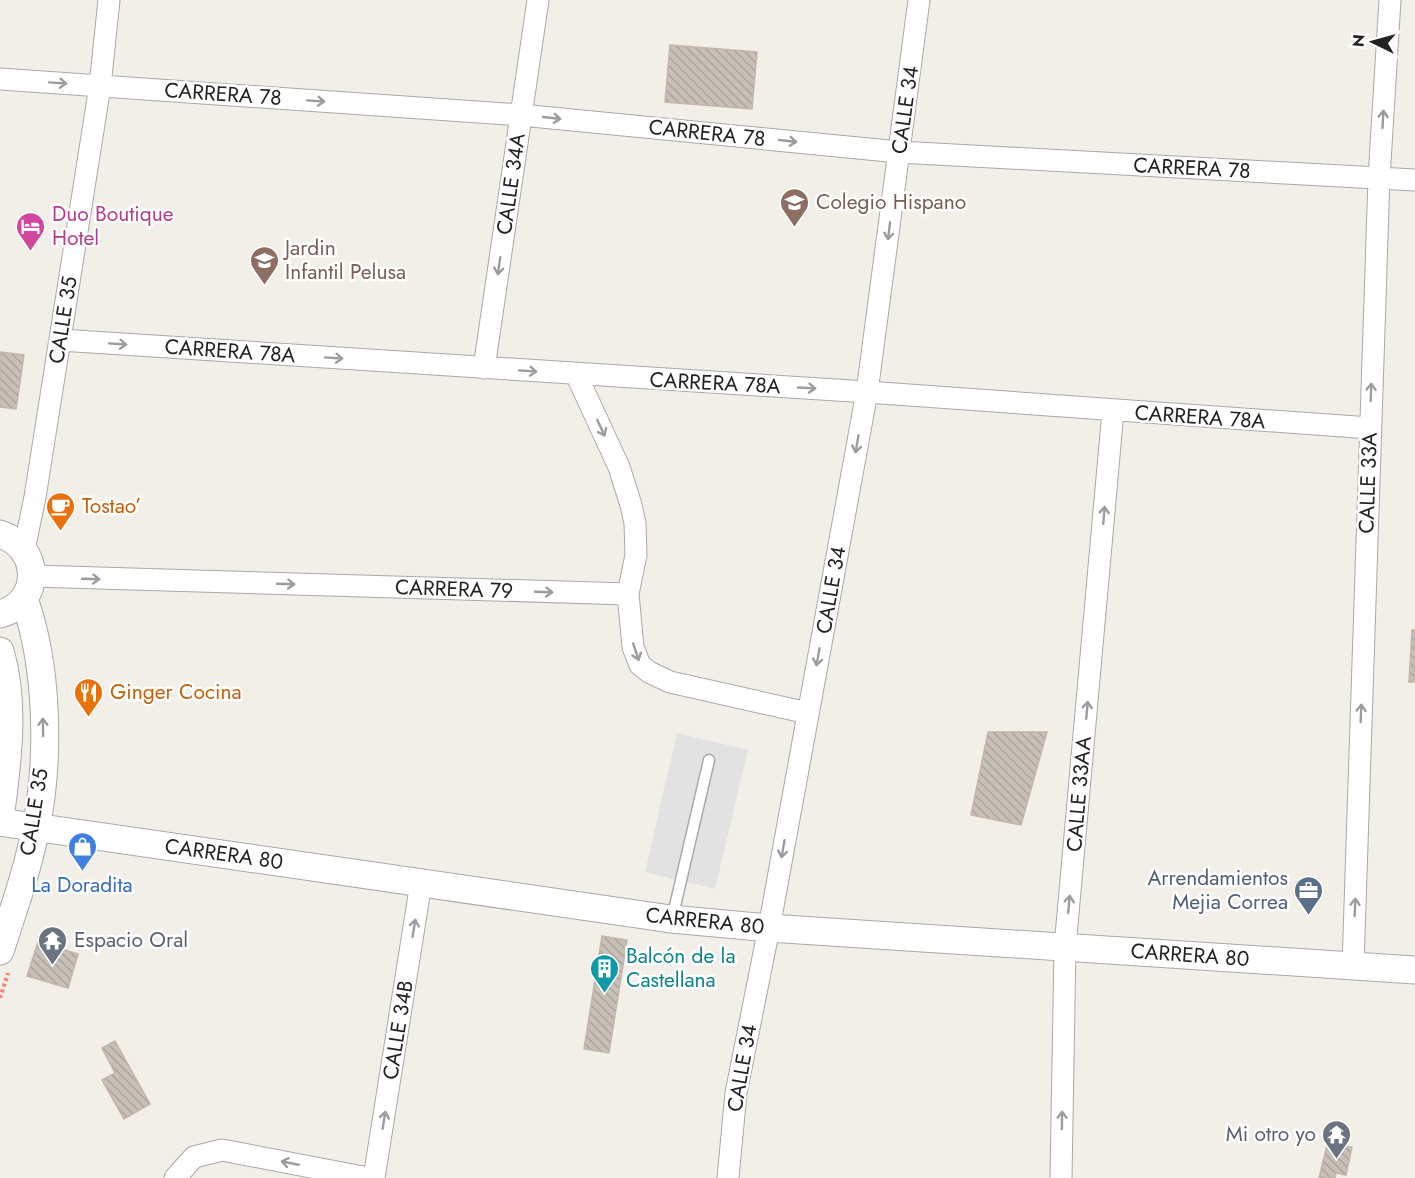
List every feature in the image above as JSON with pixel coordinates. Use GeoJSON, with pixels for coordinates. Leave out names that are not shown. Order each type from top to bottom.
{"type":"FeatureCollection","features":[{"type":"Feature","properties":{"kind":"street","name":"CALLE 35"},"geometry":{"type":"LineString","coordinates":[[0,951],[36,827],[43,740],[41,678],[28,587],[32,566],[24,549],[35,497],[100,86],[109,0]]}},
{"type":"Feature","properties":{"kind":"street","name":"CALLE 34A"},"geometry":{"type":"LineString","coordinates":[[484,368],[538,0]]}},
{"type":"Feature","properties":{"kind":"street","name":"CALLE 34"},"geometry":{"type":"LineString","coordinates":[[728,1178],[736,1093],[769,928],[867,392],[919,0]]}},
{"type":"Feature","properties":{"kind":"street","name":"CALLE 33A"},"geometry":{"type":"LineString","coordinates":[[1353,966],[1379,178],[1390,0]]}},
{"type":"Feature","properties":{"kind":"street","name":"CARRERA 78"},"geometry":{"type":"LineString","coordinates":[[0,79],[521,115],[899,152],[1415,180]]}},
{"type":"Feature","properties":{"kind":"street","name":"CARRERA 78A"},"geometry":{"type":"LineString","coordinates":[[60,340],[867,392],[1370,428]]}},
{"type":"Feature","properties":{"kind":"street"},"geometry":{"type":"LineString","coordinates":[[576,374],[619,467],[635,523],[636,555],[628,594],[633,647],[640,665],[670,682],[808,713]]}},
{"type":"Feature","properties":{"kind":"street","name":"CALLE 33AA"},"geometry":{"type":"LineString","coordinates":[[1061,1178],[1065,947],[1113,411]]}},
{"type":"Feature","properties":{"kind":"street","name":"CALLE 35"},"geometry":{"type":"LineString","coordinates":[[1,535],[18,520],[35,497]]}},
{"type":"Feature","properties":{"kind":"street"},"geometry":{"type":"LineString","coordinates":[[1,535],[18,543],[24,549]]}},
{"type":"Feature","properties":{"kind":"street"},"geometry":{"type":"LineString","coordinates":[[0,614],[14,608],[28,587]]}},
{"type":"Feature","properties":{"kind":"street","name":"CARRERA 79"},"geometry":{"type":"LineString","coordinates":[[28,587],[628,594]]}},
{"type":"Feature","properties":{"kind":"street","name":"CALLE 35"},"geometry":{"type":"LineString","coordinates":[[0,651],[4,665],[9,713],[7,772],[0,820]]}},
{"type":"Feature","properties":{"kind":"street","name":"CARRERA 80"},"geometry":{"type":"LineString","coordinates":[[0,820],[671,919],[769,928],[1415,970]]}},
{"type":"Feature","properties":{"kind":"street","name":"CALLE 34B"},"geometry":{"type":"LineString","coordinates":[[374,1178],[422,883]]}},
{"type":"Feature","properties":{"kind":"street"},"geometry":{"type":"LineString","coordinates":[[175,1177],[194,1157],[222,1150],[369,1178]]}},
{"type":"Feature","properties":{"kind":"lane"},"geometry":{"type":"LineString","coordinates":[[671,919],[709,760]]}},
{"type":"Feature","properties":{"kind":"shaded area"},"geometry":{"type":"Polygon","coordinates":[[[677,733],[748,750],[715,889],[645,872],[677,733]]]}},
{"type":"Feature","properties":{"kind":"building"},"geometry":{"type":"Polygon","coordinates":[[[670,45],[757,52],[752,109],[665,102],[670,45]]]}},
{"type":"Feature","properties":{"kind":"building"},"geometry":{"type":"Polygon","coordinates":[[[0,352],[24,355],[16,409],[0,407],[0,352]]]}},
{"type":"Feature","properties":{"kind":"building"},"geometry":{"type":"Polygon","coordinates":[[[1412,630],[1415,630],[1415,682],[1409,682],[1412,630]]]}},
{"type":"Feature","properties":{"kind":"building"},"geometry":{"type":"Polygon","coordinates":[[[988,732],[1047,732],[1021,825],[971,815],[988,732]]]}},
{"type":"Feature","properties":{"kind":"building","name":"Balcón de la Castellana"},"geometry":{"type":"Polygon","coordinates":[[[602,936],[627,940],[609,1053],[584,1049],[602,936]]]}},
{"type":"Feature","properties":{"kind":"building","name":"Espacio Oral"},"geometry":{"type":"Polygon","coordinates":[[[38,942],[78,954],[68,988],[27,976],[38,942]]]}},
{"type":"Feature","properties":{"kind":"building"},"geometry":{"type":"Polygon","coordinates":[[[115,1041],[150,1104],[124,1119],[102,1080],[115,1073],[102,1048],[115,1041]]]}},
{"type":"Feature","properties":{"kind":"building","name":"Mi otro yo"},"geometry":{"type":"Polygon","coordinates":[[[1327,1145],[1352,1147],[1346,1175],[1336,1173],[1335,1178],[1319,1178],[1327,1145]]]}},
{"type":"Feature","properties":{"kind":"place","name":"Colegio Hispano"},"geometry":{"type":"Point","coordinates":[795,228]}},
{"type":"Feature","properties":{"kind":"place","name":"Duo Boutique Hotel"},"geometry":{"type":"Point","coordinates":[31,252]}},
{"type":"Feature","properties":{"kind":"place","name":"Jardin Infantil Pelusa"},"geometry":{"type":"Point","coordinates":[264,286]}},
{"type":"Feature","properties":{"kind":"place","name":"Tostao’"},"geometry":{"type":"Point","coordinates":[61,532]}},
{"type":"Feature","properties":{"kind":"place","name":"Ginger Cocina"},"geometry":{"type":"Point","coordinates":[89,718]}},
{"type":"Feature","properties":{"kind":"place","name":"La Doradita"},"geometry":{"type":"Point","coordinates":[82,872]}},
{"type":"Feature","properties":{"kind":"place","name":"Arrendamientos Mejia Correa"},"geometry":{"type":"Point","coordinates":[1309,916]}},
{"type":"Feature","properties":{"kind":"place","name":"Espacio Oral"},"geometry":{"type":"Point","coordinates":[53,966]}},
{"type":"Feature","properties":{"kind":"place","name":"Balcón de la Castellana"},"geometry":{"type":"Point","coordinates":[605,994]}},
{"type":"Feature","properties":{"kind":"place","name":"Mi otro yo"},"geometry":{"type":"Point","coordinates":[1337,1160]}}]}
